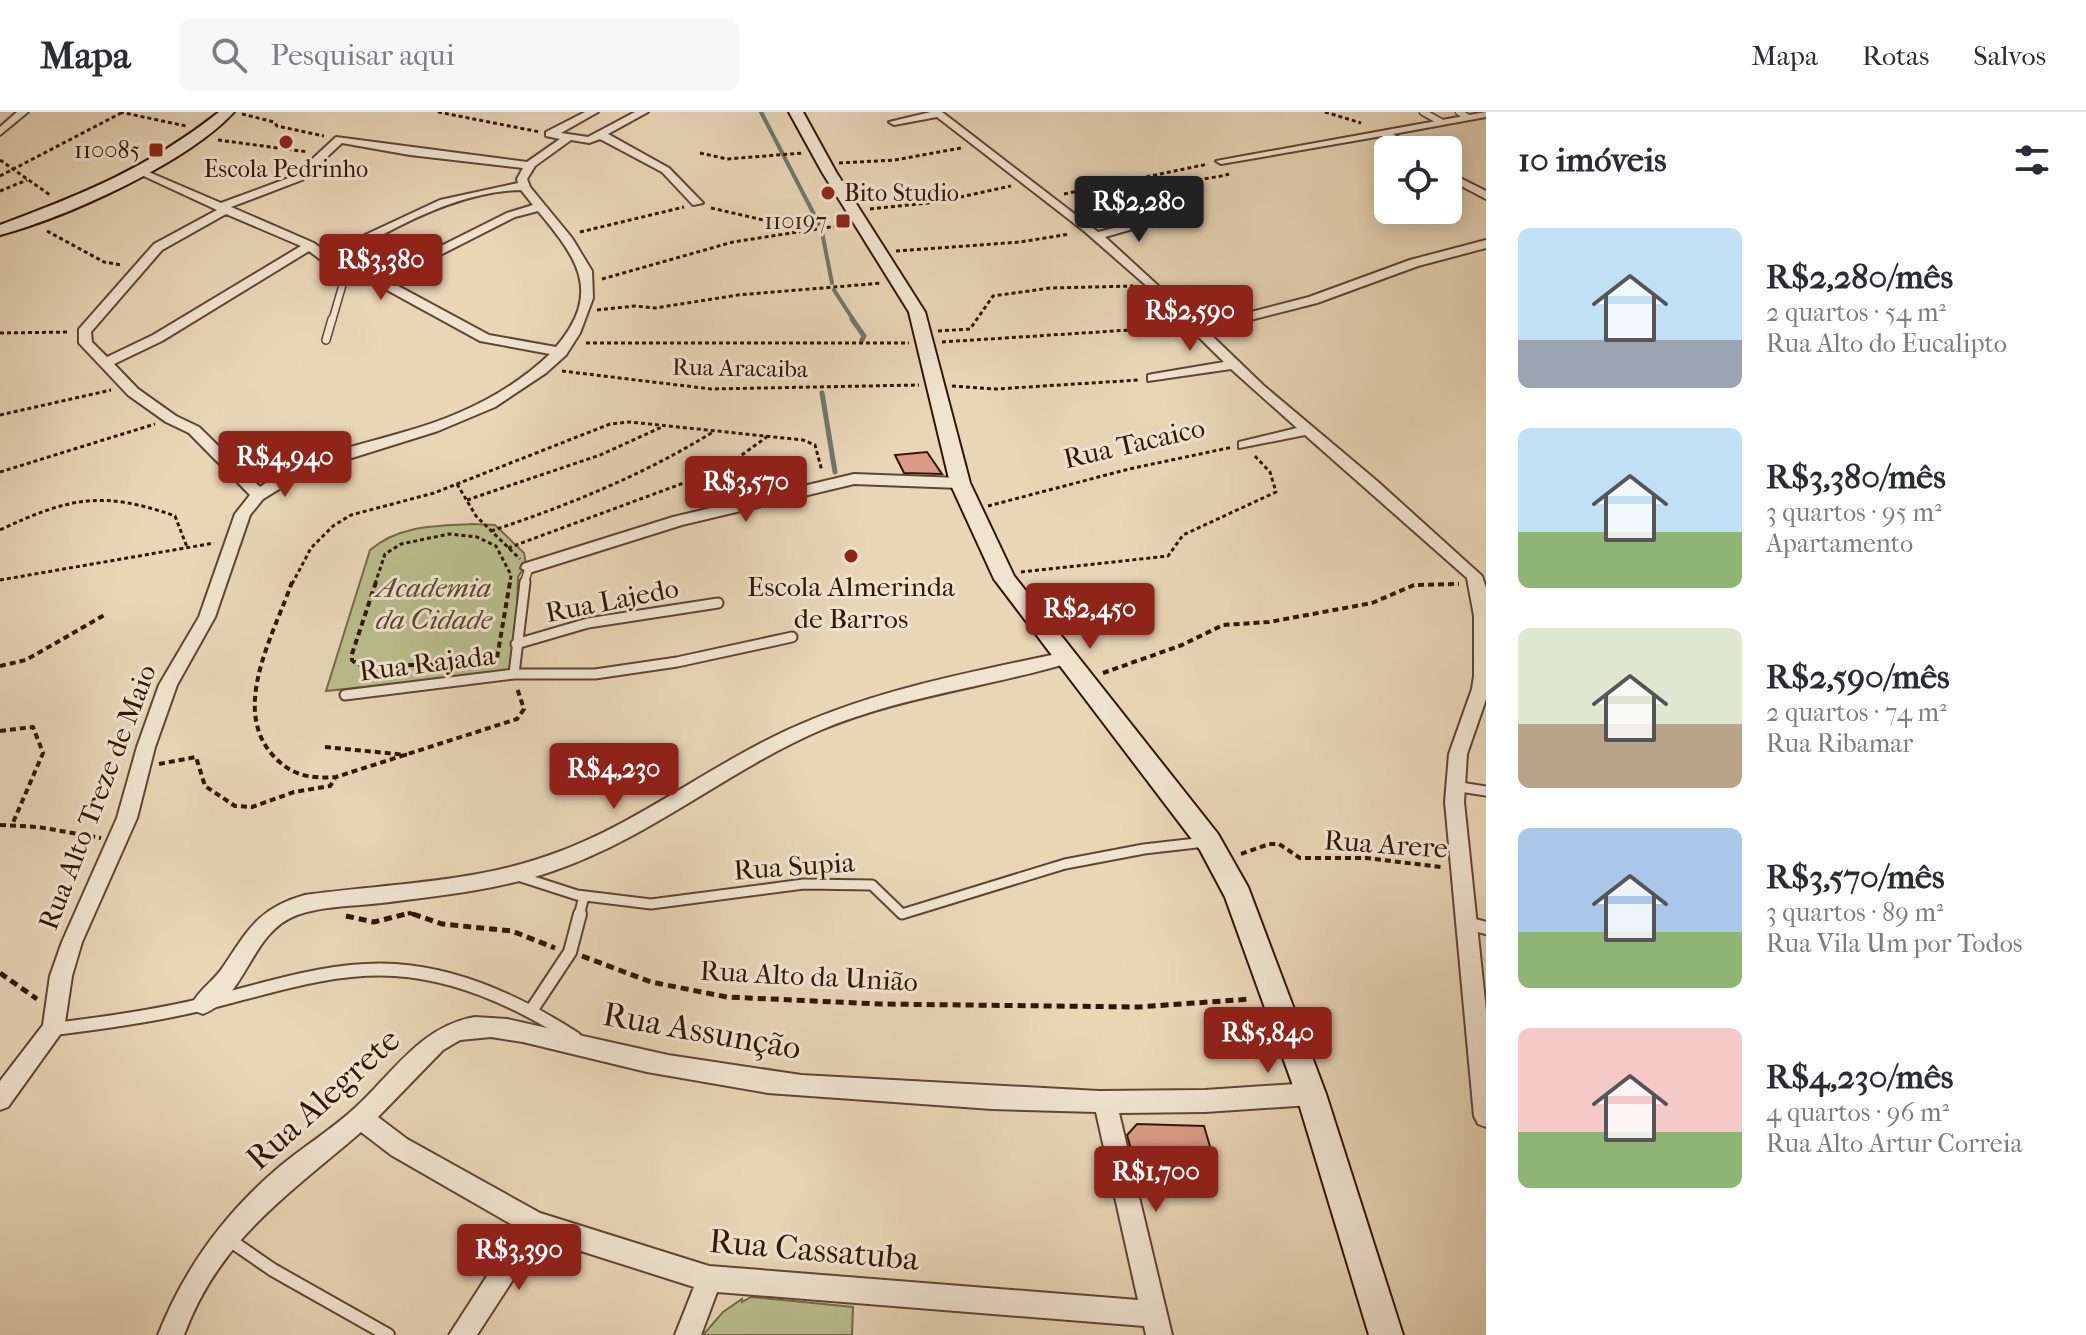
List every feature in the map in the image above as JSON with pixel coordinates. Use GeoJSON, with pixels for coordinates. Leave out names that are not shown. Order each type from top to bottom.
{"type":"FeatureCollection","features":[{"type":"Feature","properties":{"kind":"main road"},"geometry":{"type":"LineString","coordinates":[[0,230],[140,172],[175,152],[227,112]]}},
{"type":"Feature","properties":{"kind":"main road"},"geometry":{"type":"LineString","coordinates":[[796,112],[821,158],[900,282],[925,337],[960,483],[1003,573],[1214,852],[1238,895],[1311,1094],[1386,1335]]}},
{"type":"Feature","properties":{"kind":"street"},"geometry":{"type":"LineString","coordinates":[[0,132],[23,112]]}},
{"type":"Feature","properties":{"kind":"street"},"geometry":{"type":"LineString","coordinates":[[572,112],[590,114]]}},
{"type":"Feature","properties":{"kind":"street"},"geometry":{"type":"LineString","coordinates":[[558,136],[589,140],[643,112]]}},
{"type":"Feature","properties":{"kind":"street"},"geometry":{"type":"LineString","coordinates":[[894,122],[937,113],[1029,182],[1152,284],[1233,365],[1479,577],[1486,616],[1486,663],[1482,685],[1462,737],[1454,786],[1486,1116]]}},
{"type":"Feature","properties":{"kind":"street"},"geometry":{"type":"LineString","coordinates":[[529,166],[387,149],[340,139],[298,178],[224,208],[158,247],[84,332],[86,343],[127,387],[171,419],[194,430],[257,493],[297,472],[432,429],[489,405],[545,367],[564,346],[583,311],[588,282],[580,258],[538,207],[522,179],[529,166],[558,136],[590,114]]}},
{"type":"Feature","properties":{"kind":"street"},"geometry":{"type":"LineString","coordinates":[[1221,161],[1441,122],[1463,114],[1486,114]]}},
{"type":"Feature","properties":{"kind":"street"},"geometry":{"type":"LineString","coordinates":[[1463,114],[1486,126]]}},
{"type":"Feature","properties":{"kind":"street"},"geometry":{"type":"LineString","coordinates":[[1384,132],[1390,136]]}},
{"type":"Feature","properties":{"kind":"street"},"geometry":{"type":"LineString","coordinates":[[601,135],[668,169],[684,183],[697,203]]}},
{"type":"Feature","properties":{"kind":"street"},"geometry":{"type":"LineString","coordinates":[[140,172],[310,246],[346,273],[380,281],[485,338],[564,346]]}},
{"type":"Feature","properties":{"kind":"street"},"geometry":{"type":"LineString","coordinates":[[1462,183],[1486,196]]}},
{"type":"Feature","properties":{"kind":"street"},"geometry":{"type":"LineString","coordinates":[[421,262],[404,252],[378,246],[369,237],[426,209],[468,195],[524,186]]}},
{"type":"Feature","properties":{"kind":"street"},"geometry":{"type":"LineString","coordinates":[[380,281],[511,215],[538,207]]}},
{"type":"Feature","properties":{"kind":"street"},"geometry":{"type":"LineString","coordinates":[[1092,232],[1146,224],[1167,216]]}},
{"type":"Feature","properties":{"kind":"street"},"geometry":{"type":"LineString","coordinates":[[1196,326],[1313,300],[1414,263],[1486,244]]}},
{"type":"Feature","properties":{"kind":"street"},"geometry":{"type":"LineString","coordinates":[[105,363],[140,349],[264,269],[310,246]]}},
{"type":"Feature","properties":{"kind":"street"},"geometry":{"type":"LineString","coordinates":[[1153,378],[1233,365]]}},
{"type":"Feature","properties":{"kind":"street","name":"Rua Tacaico"},"geometry":{"type":"LineString","coordinates":[[1244,445],[1309,430]]}},
{"type":"Feature","properties":{"kind":"street"},"geometry":{"type":"LineString","coordinates":[[529,568],[678,521],[823,485],[869,479],[960,483]]}},
{"type":"Feature","properties":{"kind":"street","name":"Rua Alto Treze de Maio"},"geometry":{"type":"LineString","coordinates":[[0,1099],[54,1021],[61,976],[72,942],[105,864],[119,840],[168,685],[207,617],[243,514],[257,493]]}},
{"type":"Feature","properties":{"kind":"street"},"geometry":{"type":"LineString","coordinates":[[203,1004],[227,978],[264,923],[278,913],[305,904],[420,890],[549,864],[604,841],[760,752],[852,710],[959,681],[1066,658]]}},
{"type":"Feature","properties":{"kind":"street","name":"Rua Alegrete"},"geometry":{"type":"LineString","coordinates":[[171,1335],[176,1319],[203,1272],[243,1219],[285,1177],[361,1118],[441,1038],[461,1030],[498,1028],[586,1049]]}},
{"type":"Feature","properties":{"kind":"street","name":"Rua Assunção"},"geometry":{"type":"LineString","coordinates":[[586,1049],[754,1081],[959,1097],[1105,1103],[1229,1102],[1311,1094]]}},
{"type":"Feature","properties":{"kind":"street"},"geometry":{"type":"LineString","coordinates":[[1105,1103],[1156,1324]]}},
{"type":"Feature","properties":{"kind":"street","name":"Rua Cassatuba"},"geometry":{"type":"LineString","coordinates":[[361,1118],[399,1147],[535,1224],[709,1279],[1156,1324]]}},
{"type":"Feature","properties":{"kind":"street"},"geometry":{"type":"LineString","coordinates":[[462,1335],[535,1224]]}},
{"type":"Feature","properties":{"kind":"street"},"geometry":{"type":"LineString","coordinates":[[688,1335],[709,1279]]}},
{"type":"Feature","properties":{"kind":"lane"},"geometry":{"type":"LineString","coordinates":[[1423,112],[1441,122]]}},
{"type":"Feature","properties":{"kind":"lane"},"geometry":{"type":"LineString","coordinates":[[326,340],[346,273]]}},
{"type":"Feature","properties":{"kind":"lane"},"geometry":{"type":"LineString","coordinates":[[514,674],[523,587],[529,568]]}},
{"type":"Feature","properties":{"kind":"lane","name":"Rua Lajedo"},"geometry":{"type":"LineString","coordinates":[[516,644],[588,623],[718,603]]}},
{"type":"Feature","properties":{"kind":"lane","name":"Rua Rajada"},"geometry":{"type":"LineString","coordinates":[[345,695],[514,674],[595,674],[677,662],[792,637]]}},
{"type":"Feature","properties":{"kind":"lane"},"geometry":{"type":"LineString","coordinates":[[1454,786],[1486,791]]}},
{"type":"Feature","properties":{"kind":"lane","name":"Rua Supia"},"geometry":{"type":"LineString","coordinates":[[510,874],[584,896],[651,904],[804,884],[872,885],[902,914],[1065,864],[1144,849],[1214,852]]}},
{"type":"Feature","properties":{"kind":"lane"},"geometry":{"type":"LineString","coordinates":[[531,1011],[570,952],[584,896]]}},
{"type":"Feature","properties":{"kind":"lane"},"geometry":{"type":"LineString","coordinates":[[1467,923],[1486,928]]}},
{"type":"Feature","properties":{"kind":"lane","name":"Rua Assunção"},"geometry":{"type":"LineString","coordinates":[[54,1021],[146,1017],[340,974],[394,970],[454,983],[531,1011],[554,1023],[586,1049]]}},
{"type":"Feature","properties":{"kind":"lane"},"geometry":{"type":"LineString","coordinates":[[228,1239],[273,1270],[388,1335]]}},
{"type":"Feature","properties":{"kind":"path"},"geometry":{"type":"LineString","coordinates":[[0,176],[16,171],[121,112],[204,130]]}},
{"type":"Feature","properties":{"kind":"path"},"geometry":{"type":"LineString","coordinates":[[236,112],[295,131],[340,139]]}},
{"type":"Feature","properties":{"kind":"path"},"geometry":{"type":"LineString","coordinates":[[438,112],[558,136]]}},
{"type":"Feature","properties":{"kind":"path"},"geometry":{"type":"LineString","coordinates":[[1325,112],[1384,132]]}},
{"type":"Feature","properties":{"kind":"path"},"geometry":{"type":"LineString","coordinates":[[230,141],[324,154]]}},
{"type":"Feature","properties":{"kind":"path"},"geometry":{"type":"LineString","coordinates":[[700,153],[727,159],[821,158],[937,154],[977,145]]}},
{"type":"Feature","properties":{"kind":"path"},"geometry":{"type":"LineString","coordinates":[[0,160],[64,205]]}},
{"type":"Feature","properties":{"kind":"path"},"geometry":{"type":"LineString","coordinates":[[1049,198],[1221,161],[1229,174],[1182,184],[1170,195],[1167,216]]}},
{"type":"Feature","properties":{"kind":"path"},"geometry":{"type":"LineString","coordinates":[[0,191],[28,179]]}},
{"type":"Feature","properties":{"kind":"path"},"geometry":{"type":"LineString","coordinates":[[588,282],[648,268],[733,242],[810,231],[859,216],[1029,182]]}},
{"type":"Feature","properties":{"kind":"path"},"geometry":{"type":"LineString","coordinates":[[562,236],[697,203],[748,218],[786,222],[810,231]]}},
{"type":"Feature","properties":{"kind":"path"},"geometry":{"type":"LineString","coordinates":[[27,219],[104,262],[138,268]]}},
{"type":"Feature","properties":{"kind":"path"},"geometry":{"type":"LineString","coordinates":[[881,253],[1020,242],[1092,232]]}},
{"type":"Feature","properties":{"kind":"path"},"geometry":{"type":"LineString","coordinates":[[583,311],[635,306],[655,308],[750,293],[900,282]]}},
{"type":"Feature","properties":{"kind":"path"},"geometry":{"type":"LineString","coordinates":[[925,337],[970,329],[988,299],[1009,292],[1152,284]]}},
{"type":"Feature","properties":{"kind":"path"},"geometry":{"type":"LineString","coordinates":[[564,346],[925,337],[1196,326]]}},
{"type":"Feature","properties":{"kind":"path"},"geometry":{"type":"LineString","coordinates":[[0,333],[84,332]]}},
{"type":"Feature","properties":{"kind":"path","name":"Rua Aracaiba"},"geometry":{"type":"LineString","coordinates":[[545,367],[587,376],[711,389],[935,385],[996,389],[1153,378]]}},
{"type":"Feature","properties":{"kind":"path"},"geometry":{"type":"LineString","coordinates":[[0,415],[127,387]]}},
{"type":"Feature","properties":{"kind":"path"},"geometry":{"type":"LineString","coordinates":[[0,472],[171,419]]}},
{"type":"Feature","properties":{"kind":"path"},"geometry":{"type":"LineString","coordinates":[[514,674],[524,709],[521,716],[336,777],[310,779],[290,771],[263,747],[255,725],[253,711],[260,674],[298,567],[311,548],[341,520],[370,508],[434,493],[617,422],[803,440],[815,445],[821,461],[823,485]]}},
{"type":"Feature","properties":{"kind":"path"},"geometry":{"type":"LineString","coordinates":[[467,500],[600,455],[664,426]]}},
{"type":"Feature","properties":{"kind":"path"},"geometry":{"type":"LineString","coordinates":[[491,531],[573,503],[622,481],[715,431]]}},
{"type":"Feature","properties":{"kind":"path"},"geometry":{"type":"LineString","coordinates":[[508,548],[585,523],[701,478],[744,456],[768,436]]}},
{"type":"Feature","properties":{"kind":"path"},"geometry":{"type":"LineString","coordinates":[[1003,573],[1168,556],[1183,535],[1276,492],[1270,472],[1244,445]]}},
{"type":"Feature","properties":{"kind":"path","name":"Rua Tacaico"},"geometry":{"type":"LineString","coordinates":[[971,509],[1244,445]]}},
{"type":"Feature","properties":{"kind":"path"},"geometry":{"type":"LineString","coordinates":[[457,484],[491,531],[529,568]]}},
{"type":"Feature","properties":{"kind":"path"},"geometry":{"type":"LineString","coordinates":[[0,530],[27,515],[76,501],[114,498],[151,506],[175,516],[188,548]]}},
{"type":"Feature","properties":{"kind":"path"},"geometry":{"type":"LineString","coordinates":[[449,534],[491,541],[499,549],[500,562],[511,575],[497,658],[465,665],[358,665],[352,660],[352,654],[385,554],[401,544],[449,534]]}},
{"type":"Feature","properties":{"kind":"path"},"geometry":{"type":"LineString","coordinates":[[0,580],[236,539]]}},
{"type":"Feature","properties":{"kind":"path"},"geometry":{"type":"LineString","coordinates":[[1082,680],[1182,645],[1223,625],[1269,622],[1372,603],[1414,585],[1479,577]]}},
{"type":"Feature","properties":{"kind":"path"},"geometry":{"type":"LineString","coordinates":[[0,666],[26,660],[106,614]]}},
{"type":"Feature","properties":{"kind":"path"},"geometry":{"type":"LineString","coordinates":[[0,731],[33,727],[43,753],[12,825]]}},
{"type":"Feature","properties":{"kind":"path"},"geometry":{"type":"LineString","coordinates":[[325,747],[409,755]]}},
{"type":"Feature","properties":{"kind":"path"},"geometry":{"type":"LineString","coordinates":[[155,765],[196,757],[205,786],[235,806],[252,807],[294,792],[330,786],[336,777]]}},
{"type":"Feature","properties":{"kind":"path"},"geometry":{"type":"LineString","coordinates":[[0,825],[119,840]]}},
{"type":"Feature","properties":{"kind":"path","name":"Rua Arere"},"geometry":{"type":"LineString","coordinates":[[1214,852],[1279,844],[1300,858],[1366,858],[1461,869]]}},
{"type":"Feature","properties":{"kind":"path","name":"Rua Alto da União"},"geometry":{"type":"LineString","coordinates":[[305,904],[374,922],[410,913],[442,924],[512,931],[651,982],[727,997],[880,1004],[1138,1007],[1277,997]]}},
{"type":"Feature","properties":{"kind":"path"},"geometry":{"type":"LineString","coordinates":[[0,973],[54,1021]]}},
{"type":"Feature","properties":{"kind":"green space","name":"Academia da Cidade"},"geometry":{"type":"Polygon","coordinates":[[[473,524],[495,525],[524,553],[526,564],[518,577],[515,671],[326,691],[370,550],[406,531],[473,524]]]}},
{"type":"Feature","properties":{"kind":"green space"},"geometry":{"type":"Polygon","coordinates":[[[751,1297],[853,1307],[852,1335],[703,1335],[723,1312],[742,1299],[742,1302],[751,1297]]]}},
{"type":"Feature","properties":{"kind":"building"},"geometry":{"type":"Polygon","coordinates":[[[927,452],[942,474],[904,473],[895,455],[927,452]]]}},
{"type":"Feature","properties":{"kind":"building"},"geometry":{"type":"Polygon","coordinates":[[[1137,1124],[1204,1126],[1214,1160],[1134,1160],[1127,1135],[1137,1124]]]}},
{"type":"Feature","properties":{"kind":"waterway"},"geometry":{"type":"LineString","coordinates":[[761,112],[819,224]]}},
{"type":"Feature","properties":{"kind":"waterway"},"geometry":{"type":"LineString","coordinates":[[822,232],[832,283]]}},
{"type":"Feature","properties":{"kind":"waterway"},"geometry":{"type":"LineString","coordinates":[[834,290],[854,321]]}},
{"type":"Feature","properties":{"kind":"waterway"},"geometry":{"type":"LineString","coordinates":[[852,319],[864,336],[862,340]]}},
{"type":"Feature","properties":{"kind":"waterway"},"geometry":{"type":"LineString","coordinates":[[822,393],[835,472]]}},
{"type":"Feature","properties":{"kind":"place","name":"Escola Pedrinho"},"geometry":{"type":"Point","coordinates":[286,142]}},
{"type":"Feature","properties":{"kind":"place","name":"110085"},"geometry":{"type":"Point","coordinates":[156,150]}},
{"type":"Feature","properties":{"kind":"place","name":"Bito Studio"},"geometry":{"type":"Point","coordinates":[828,193]}},
{"type":"Feature","properties":{"kind":"place","name":"110197"},"geometry":{"type":"Point","coordinates":[843,221]}},
{"type":"Feature","properties":{"kind":"place","name":"Escola Almerinda de Barros"},"geometry":{"type":"Point","coordinates":[851,556]}}]}
